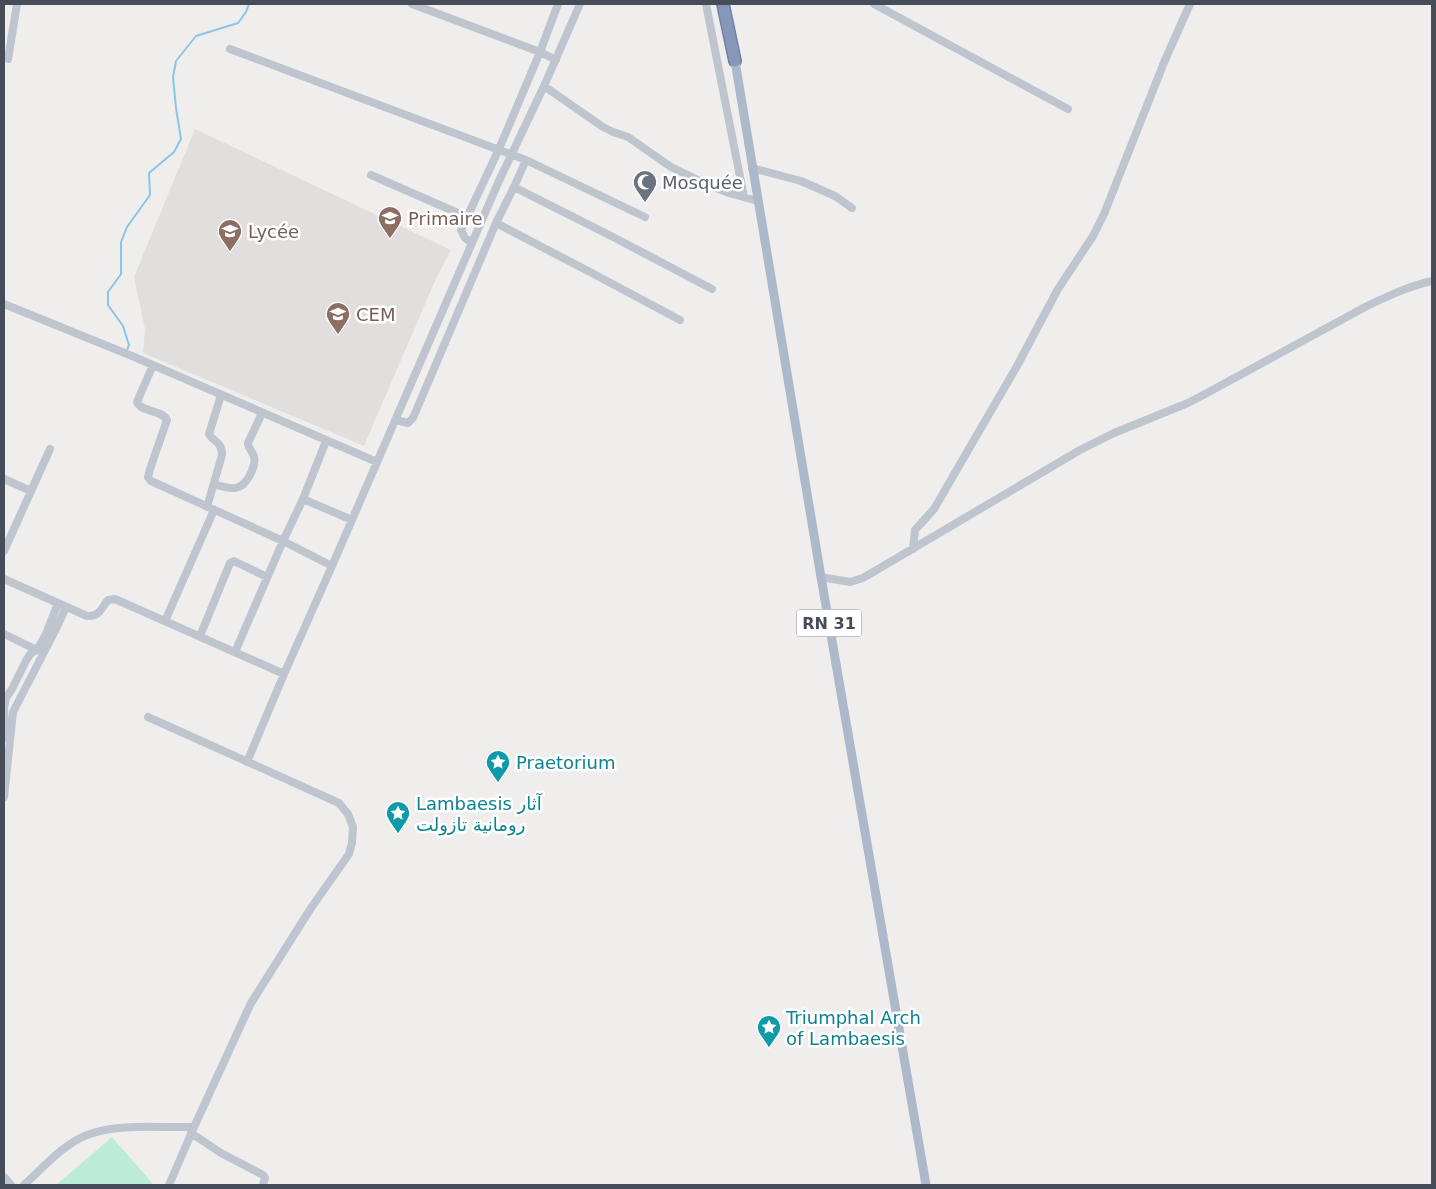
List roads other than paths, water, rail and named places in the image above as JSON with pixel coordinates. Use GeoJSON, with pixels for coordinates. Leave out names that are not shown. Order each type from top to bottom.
{"type":"FeatureCollection","features":[{"type":"Feature","properties":{"kind":"highway","name":"RN 31"},"geometry":{"type":"LineString","coordinates":[[724,4],[735,61]]}},
{"type":"Feature","properties":{"kind":"main road","name":"RN 31"},"geometry":{"type":"LineString","coordinates":[[735,61],[821,578],[926,1185]]}},
{"type":"Feature","properties":{"kind":"street"},"geometry":{"type":"LineString","coordinates":[[8,59],[18,4]]}},
{"type":"Feature","properties":{"kind":"street"},"geometry":{"type":"LineString","coordinates":[[412,4],[540,52],[556,60]]}},
{"type":"Feature","properties":{"kind":"street"},"geometry":{"type":"LineString","coordinates":[[472,243],[465,238],[461,230],[499,149],[558,4]]}},
{"type":"Feature","properties":{"kind":"street"},"geometry":{"type":"LineString","coordinates":[[247,762],[472,243],[580,4]]}},
{"type":"Feature","properties":{"kind":"street"},"geometry":{"type":"LineString","coordinates":[[706,4],[744,197]]}},
{"type":"Feature","properties":{"kind":"street"},"geometry":{"type":"LineString","coordinates":[[874,4],[1068,109]]}},
{"type":"Feature","properties":{"kind":"street"},"geometry":{"type":"LineString","coordinates":[[913,548],[915,530],[934,509],[1012,375],[1058,289],[1093,236],[1104,214],[1165,60],[1190,4]]}},
{"type":"Feature","properties":{"kind":"street"},"geometry":{"type":"LineString","coordinates":[[230,48],[512,154],[645,217]]}},
{"type":"Feature","properties":{"kind":"street"},"geometry":{"type":"LineString","coordinates":[[544,86],[603,127],[628,137],[671,167],[704,183],[758,201]]}},
{"type":"Feature","properties":{"kind":"street"},"geometry":{"type":"LineString","coordinates":[[396,420],[408,422],[414,418],[496,223],[526,160]]}},
{"type":"Feature","properties":{"kind":"street"},"geometry":{"type":"LineString","coordinates":[[752,168],[808,184],[835,196],[852,208]]}},
{"type":"Feature","properties":{"kind":"street"},"geometry":{"type":"LineString","coordinates":[[371,176],[467,217]]}},
{"type":"Feature","properties":{"kind":"street"},"geometry":{"type":"LineString","coordinates":[[514,188],[712,289]]}},
{"type":"Feature","properties":{"kind":"street"},"geometry":{"type":"LineString","coordinates":[[496,223],[680,320]]}},
{"type":"Feature","properties":{"kind":"street"},"geometry":{"type":"LineString","coordinates":[[821,578],[850,582],[863,578],[1094,442],[1201,396],[1380,300],[1421,283],[1432,281]]}},
{"type":"Feature","properties":{"kind":"street"},"geometry":{"type":"LineString","coordinates":[[4,304],[153,365],[377,462]]}},
{"type":"Feature","properties":{"kind":"street"},"geometry":{"type":"LineString","coordinates":[[153,365],[137,404],[140,407],[164,416],[167,420],[150,469],[149,480],[283,541],[332,566]]}},
{"type":"Feature","properties":{"kind":"street"},"geometry":{"type":"LineString","coordinates":[[165,621],[211,509],[214,484],[222,449],[220,444],[210,437],[209,432],[221,395]]}},
{"type":"Feature","properties":{"kind":"street"},"geometry":{"type":"LineString","coordinates":[[214,484],[232,489],[242,486],[247,482],[255,460],[248,443],[262,412]]}},
{"type":"Feature","properties":{"kind":"street"},"geometry":{"type":"LineString","coordinates":[[235,652],[283,541],[303,500],[326,441]]}},
{"type":"Feature","properties":{"kind":"street"},"geometry":{"type":"LineString","coordinates":[[4,551],[7,535],[31,491],[50,449]]}},
{"type":"Feature","properties":{"kind":"street"},"geometry":{"type":"LineString","coordinates":[[4,479],[31,491]]}},
{"type":"Feature","properties":{"kind":"street"},"geometry":{"type":"LineString","coordinates":[[303,500],[352,520]]}},
{"type":"Feature","properties":{"kind":"street"},"geometry":{"type":"LineString","coordinates":[[200,636],[230,563],[234,561],[267,577]]}},
{"type":"Feature","properties":{"kind":"street"},"geometry":{"type":"LineString","coordinates":[[4,579],[87,616],[99,613],[106,602],[113,598],[284,674]]}},
{"type":"Feature","properties":{"kind":"street"},"geometry":{"type":"LineString","coordinates":[[4,757],[5,697],[31,653],[37,650],[62,605]]}},
{"type":"Feature","properties":{"kind":"street"},"geometry":{"type":"LineString","coordinates":[[4,797],[13,712],[52,637],[62,605]]}},
{"type":"Feature","properties":{"kind":"street"},"geometry":{"type":"LineString","coordinates":[[4,634],[37,650]]}},
{"type":"Feature","properties":{"kind":"street"},"geometry":{"type":"LineString","coordinates":[[148,718],[339,804],[348,814],[353,827],[349,854],[311,908],[251,1003],[169,1185]]}},
{"type":"Feature","properties":{"kind":"street"},"geometry":{"type":"LineString","coordinates":[[24,1185],[61,1151],[86,1136],[118,1128],[193,1130],[211,1147],[264,1177],[263,1185]]}},
{"type":"Feature","properties":{"kind":"street"},"geometry":{"type":"LineString","coordinates":[[4,1177],[11,1185]]}},
{"type":"Feature","properties":{"kind":"waterway"},"geometry":{"type":"LineString","coordinates":[[127,350],[129,345],[123,326],[108,305],[108,292],[121,274],[121,242],[127,227],[150,195],[149,173],[174,152],[181,139],[173,77],[176,61],[196,36],[238,23],[249,4]]}},
{"type":"Feature","properties":{"kind":"place","name":"Mosquée"},"geometry":{"type":"Point","coordinates":[645,203]}},
{"type":"Feature","properties":{"kind":"place","name":"Primaire"},"geometry":{"type":"Point","coordinates":[390,239]}},
{"type":"Feature","properties":{"kind":"place","name":"Lycée"},"geometry":{"type":"Point","coordinates":[230,252]}},
{"type":"Feature","properties":{"kind":"place","name":"CEM"},"geometry":{"type":"Point","coordinates":[338,335]}},
{"type":"Feature","properties":{"kind":"place","name":"Praetorium"},"geometry":{"type":"Point","coordinates":[498,783]}},
{"type":"Feature","properties":{"kind":"place","name":"Lambaesis آثار رومانية تازولت"},"geometry":{"type":"Point","coordinates":[398,834]}},
{"type":"Feature","properties":{"kind":"place","name":"Triumphal Arch of Lambaesis"},"geometry":{"type":"Point","coordinates":[769,1048]}}]}
